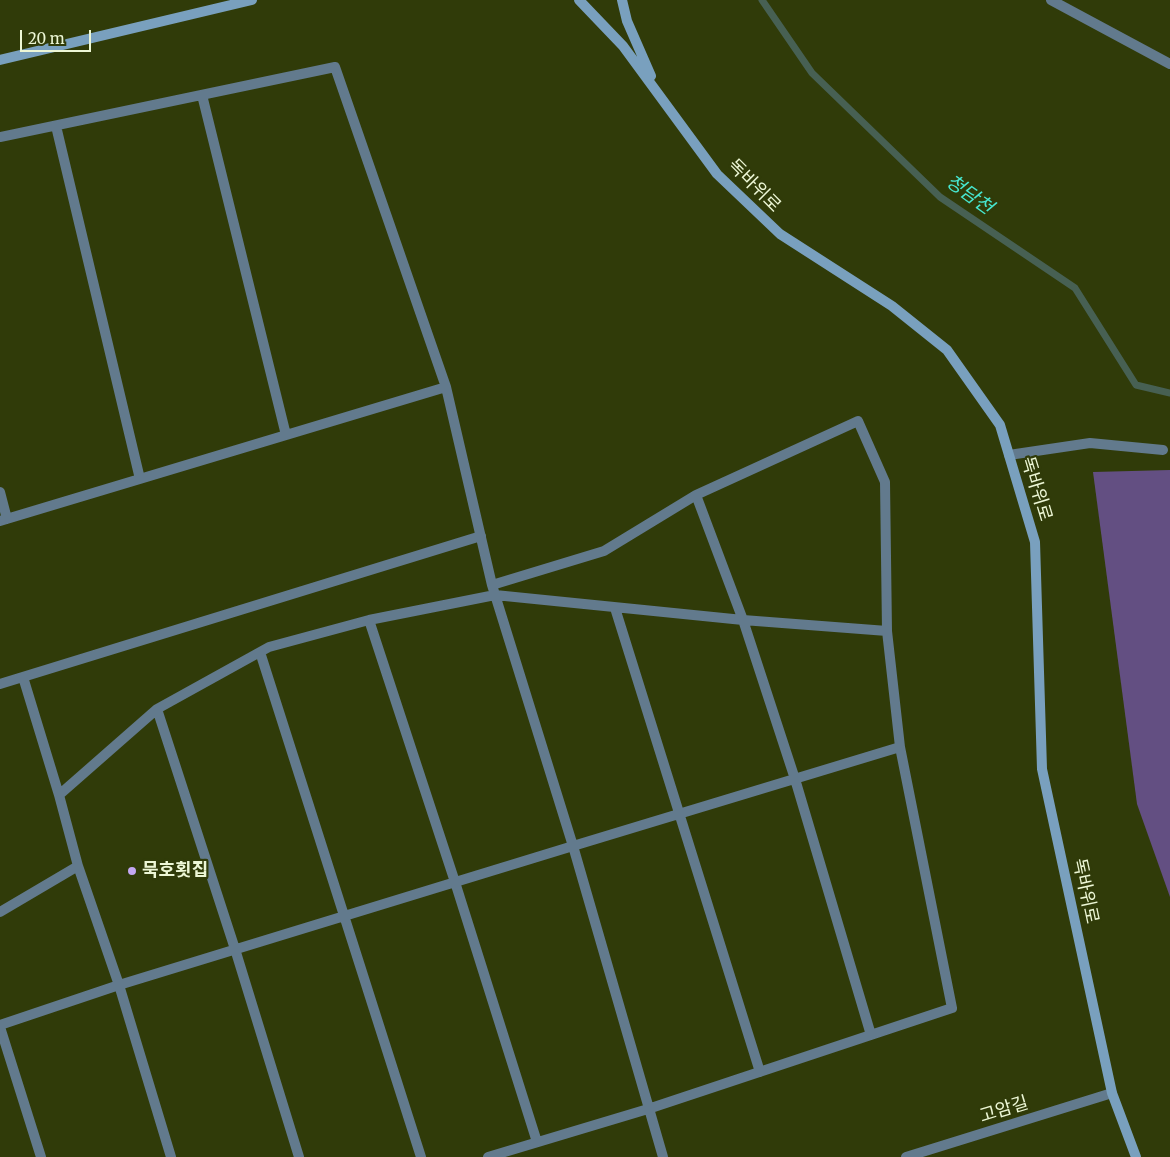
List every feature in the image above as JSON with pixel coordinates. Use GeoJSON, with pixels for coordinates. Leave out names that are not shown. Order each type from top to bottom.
{"type":"FeatureCollection","features":[{"type":"Feature","properties":{"kind":"main road"},"geometry":{"type":"LineString","coordinates":[[0,60],[252,0]]}},
{"type":"Feature","properties":{"kind":"main road","name":"독바위로"},"geometry":{"type":"LineString","coordinates":[[579,0],[623,46],[717,174],[780,234],[892,306],[947,350],[1000,424],[1035,542],[1042,769],[1112,1093],[1136,1157]]}},
{"type":"Feature","properties":{"kind":"main road"},"geometry":{"type":"LineString","coordinates":[[622,0],[627,21],[658,93]]}},
{"type":"Feature","properties":{"kind":"street"},"geometry":{"type":"LineString","coordinates":[[1051,0],[1170,64]]}},
{"type":"Feature","properties":{"kind":"street"},"geometry":{"type":"LineString","coordinates":[[0,138],[335,67],[446,387],[493,590],[573,846],[663,1157]]}},
{"type":"Feature","properties":{"kind":"street"},"geometry":{"type":"LineString","coordinates":[[202,95],[286,435]]}},
{"type":"Feature","properties":{"kind":"street"},"geometry":{"type":"LineString","coordinates":[[56,126],[140,479]]}},
{"type":"Feature","properties":{"kind":"street"},"geometry":{"type":"LineString","coordinates":[[0,492],[4,520],[446,387]]}},
{"type":"Feature","properties":{"kind":"street"},"geometry":{"type":"LineString","coordinates":[[59,796],[157,709],[269,647],[368,620],[493,590],[604,551],[696,495],[858,420],[885,482],[887,631],[900,747],[952,1008],[648,1109],[488,1157]]}},
{"type":"Feature","properties":{"kind":"street"},"geometry":{"type":"LineString","coordinates":[[1009,455],[1090,442],[1163,450]]}},
{"type":"Feature","properties":{"kind":"street"},"geometry":{"type":"LineString","coordinates":[[696,495],[743,620],[795,780],[871,1035]]}},
{"type":"Feature","properties":{"kind":"street"},"geometry":{"type":"LineString","coordinates":[[0,684],[481,536]]}},
{"type":"Feature","properties":{"kind":"street"},"geometry":{"type":"LineString","coordinates":[[493,590],[615,608],[887,631]]}},
{"type":"Feature","properties":{"kind":"street"},"geometry":{"type":"LineString","coordinates":[[615,608],[681,814],[760,1072]]}},
{"type":"Feature","properties":{"kind":"street"},"geometry":{"type":"LineString","coordinates":[[368,620],[455,882],[537,1142]]}},
{"type":"Feature","properties":{"kind":"street"},"geometry":{"type":"LineString","coordinates":[[260,652],[421,1157]]}},
{"type":"Feature","properties":{"kind":"street"},"geometry":{"type":"LineString","coordinates":[[22,677],[59,796],[78,866],[120,985],[171,1157]]}},
{"type":"Feature","properties":{"kind":"street"},"geometry":{"type":"LineString","coordinates":[[157,709],[235,949],[299,1157]]}},
{"type":"Feature","properties":{"kind":"street"},"geometry":{"type":"LineString","coordinates":[[41,1157],[0,1026],[120,985],[235,949],[900,747]]}},
{"type":"Feature","properties":{"kind":"street"},"geometry":{"type":"LineString","coordinates":[[0,912],[78,866]]}},
{"type":"Feature","properties":{"kind":"street","name":"고암길"},"geometry":{"type":"LineString","coordinates":[[906,1157],[1112,1093]]}},
{"type":"Feature","properties":{"kind":"shaded area"},"geometry":{"type":"Polygon","coordinates":[[[1170,470],[1170,897],[1137,804],[1093,472],[1170,470]]]}},
{"type":"Feature","properties":{"kind":"waterway","name":"청담천"},"geometry":{"type":"LineString","coordinates":[[762,0],[812,73],[940,197],[1075,288],[1136,385],[1170,393]]}},
{"type":"Feature","properties":{"kind":"place","name":"묵호횟집"},"geometry":{"type":"Point","coordinates":[132,871]}}]}
